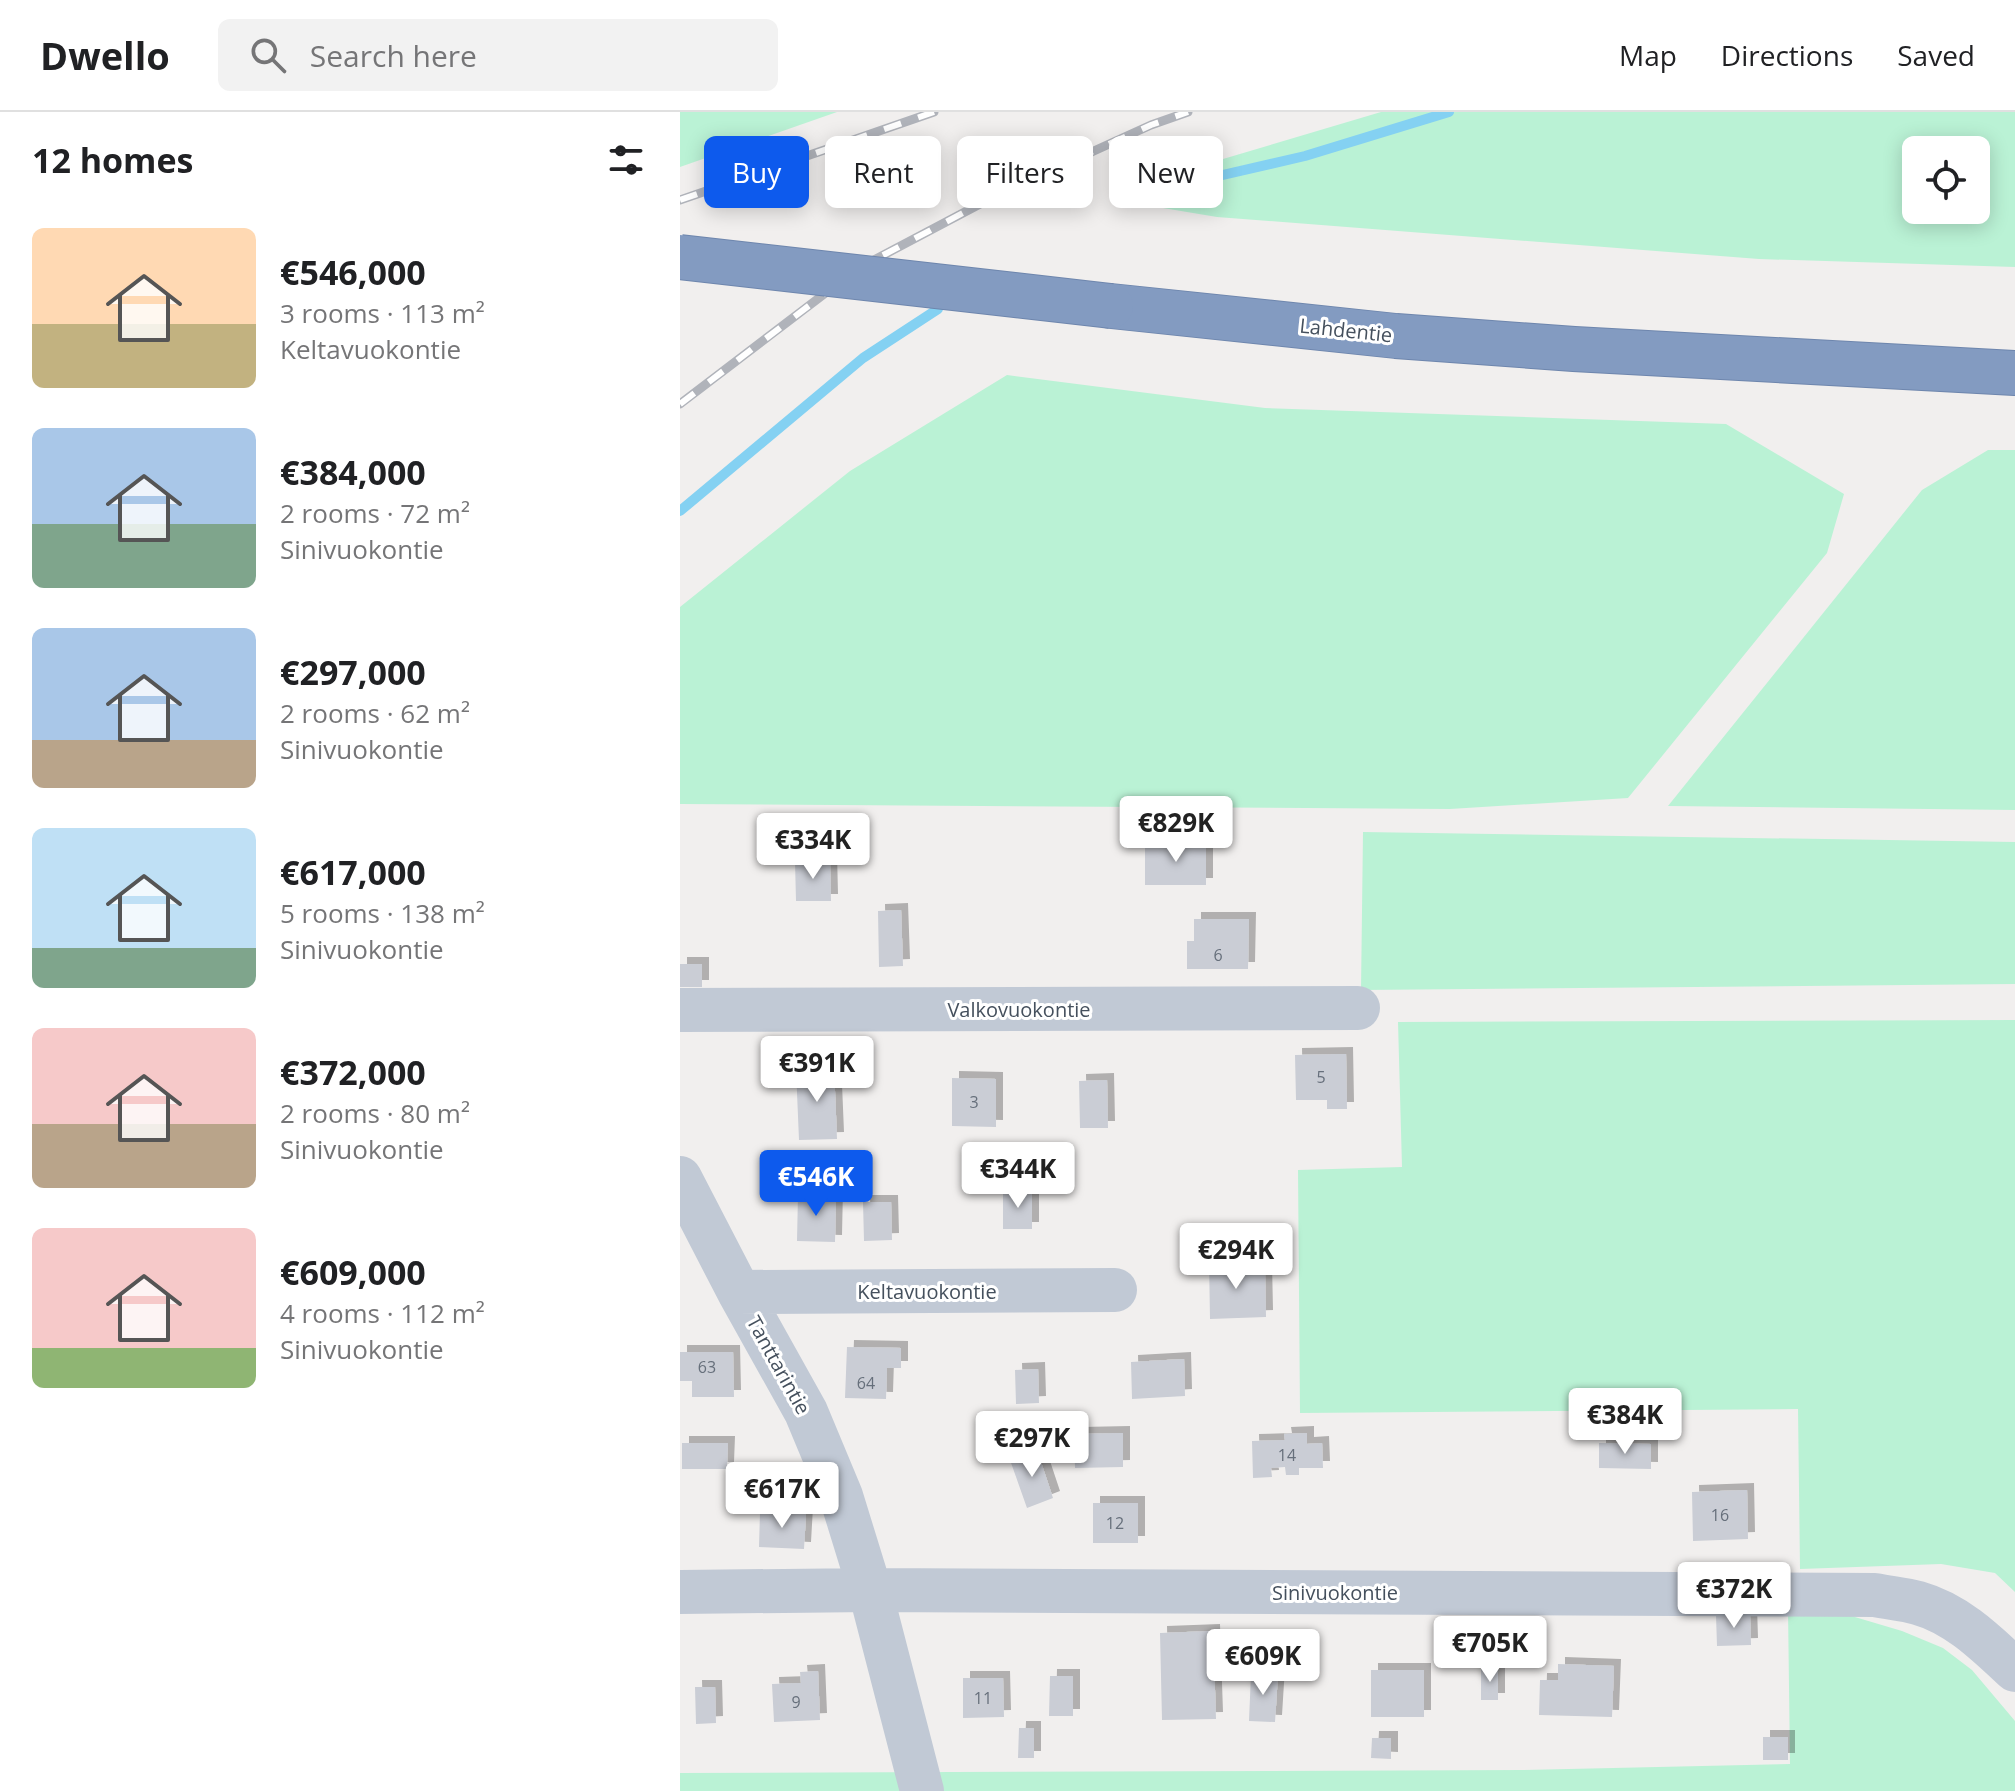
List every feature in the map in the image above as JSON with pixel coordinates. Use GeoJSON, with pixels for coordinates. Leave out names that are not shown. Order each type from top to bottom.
{"type":"FeatureCollection","features":[{"type":"Feature","properties":{"kind":"highway","name":"Lahdentie"},"geometry":{"type":"LineString","coordinates":[[680,257],[1396,336],[2015,373]]}},
{"type":"Feature","properties":{"kind":"street","name":"Valkovuokontie"},"geometry":{"type":"LineString","coordinates":[[680,1010],[1358,1008]]}},
{"type":"Feature","properties":{"kind":"street","name":"Tanttarintie"},"geometry":{"type":"LineString","coordinates":[[680,1178],[806,1412],[841,1496],[870,1590],[922,1791]]}},
{"type":"Feature","properties":{"kind":"street","name":"Keltavuokontie"},"geometry":{"type":"LineString","coordinates":[[739,1292],[1115,1290]]}},
{"type":"Feature","properties":{"kind":"street","name":"Sinivuokontie"},"geometry":{"type":"LineString","coordinates":[[680,1592],[870,1590],[1875,1595],[1919,1603],[1951,1617],[1981,1638],[2015,1670]]}},
{"type":"Feature","properties":{"kind":"green space"},"geometry":{"type":"Polygon","coordinates":[[[680,112],[837,112],[768,136],[704,136],[704,159],[680,167],[680,112]]]}},
{"type":"Feature","properties":{"kind":"green space"},"geometry":{"type":"Polygon","coordinates":[[[1381,112],[2015,112],[2015,267],[1759,259],[1217,217],[1163,208],[1223,208],[1223,159],[1381,112]]]}},
{"type":"Feature","properties":{"kind":"green space"},"geometry":{"type":"Polygon","coordinates":[[[1007,375],[1265,408],[1726,424],[1844,494],[1827,553],[1628,798],[1450,809],[680,804],[680,607],[850,471],[1007,375]]]}},
{"type":"Feature","properties":{"kind":"green space"},"geometry":{"type":"Polygon","coordinates":[[[1988,450],[2015,450],[2015,810],[1668,806],[1922,490],[1988,450]]]}},
{"type":"Feature","properties":{"kind":"green space"},"geometry":{"type":"Polygon","coordinates":[[[1363,832],[2015,842],[2015,984],[1361,990],[1363,832]]]}},
{"type":"Feature","properties":{"kind":"green space"},"geometry":{"type":"Polygon","coordinates":[[[2015,1020],[2015,1592],[1995,1573],[1941,1564],[1800,1569],[1798,1409],[1300,1413],[1298,1170],[1402,1167],[1398,1022],[2015,1020]]]}},
{"type":"Feature","properties":{"kind":"green space"},"geometry":{"type":"Polygon","coordinates":[[[1788,1609],[1838,1612],[1902,1631],[1943,1648],[1972,1670],[2015,1721],[2015,1791],[680,1791],[680,1773],[1522,1770],[1790,1764],[1788,1609]]]}},
{"type":"Feature","properties":{"kind":"building"},"geometry":{"type":"Polygon","coordinates":[[[1145,844],[1206,844],[1206,885],[1145,885],[1145,844]]]}},
{"type":"Feature","properties":{"kind":"building"},"geometry":{"type":"Polygon","coordinates":[[[830,860],[831,901],[796,901],[795,861],[830,860]]]}},
{"type":"Feature","properties":{"kind":"building"},"geometry":{"type":"Polygon","coordinates":[[[901,910],[903,966],[879,967],[878,911],[901,910]]]}},
{"type":"Feature","properties":{"kind":"building"},"geometry":{"type":"Polygon","coordinates":[[[1194,919],[1249,919],[1248,969],[1187,969],[1187,941],[1194,941],[1194,919]]]}},
{"type":"Feature","properties":{"kind":"building"},"geometry":{"type":"Polygon","coordinates":[[[680,964],[702,964],[702,987],[680,987],[680,964]]]}},
{"type":"Feature","properties":{"kind":"building"},"geometry":{"type":"Polygon","coordinates":[[[1346,1054],[1347,1109],[1327,1109],[1327,1100],[1296,1100],[1295,1055],[1346,1054]]]}},
{"type":"Feature","properties":{"kind":"building"},"geometry":{"type":"Polygon","coordinates":[[[834,1067],[837,1139],[799,1140],[796,1069],[834,1067]]]}},
{"type":"Feature","properties":{"kind":"building"},"geometry":{"type":"Polygon","coordinates":[[[952,1078],[996,1079],[996,1127],[952,1126],[952,1078]]]}},
{"type":"Feature","properties":{"kind":"building"},"geometry":{"type":"Polygon","coordinates":[[[1107,1080],[1108,1128],[1080,1128],[1079,1081],[1107,1080]]]}},
{"type":"Feature","properties":{"kind":"building"},"geometry":{"type":"Polygon","coordinates":[[[1003,1192],[1032,1192],[1032,1229],[1003,1229],[1003,1192]]]}},
{"type":"Feature","properties":{"kind":"building"},"geometry":{"type":"Polygon","coordinates":[[[798,1194],[836,1195],[835,1242],[797,1241],[798,1194]]]}},
{"type":"Feature","properties":{"kind":"building"},"geometry":{"type":"Polygon","coordinates":[[[863,1202],[891,1202],[892,1240],[864,1241],[863,1202]]]}},
{"type":"Feature","properties":{"kind":"building"},"geometry":{"type":"Polygon","coordinates":[[[1242,1259],[1243,1270],[1265,1270],[1266,1317],[1210,1319],[1209,1260],[1242,1259]]]}},
{"type":"Feature","properties":{"kind":"building"},"geometry":{"type":"Polygon","coordinates":[[[847,1347],[901,1348],[901,1368],[887,1368],[886,1399],[845,1398],[847,1347]]]}},
{"type":"Feature","properties":{"kind":"building"},"geometry":{"type":"Polygon","coordinates":[[[680,1352],[733,1352],[734,1397],[692,1397],[692,1381],[680,1381],[680,1352]]]}},
{"type":"Feature","properties":{"kind":"building"},"geometry":{"type":"Polygon","coordinates":[[[1184,1359],[1185,1396],[1132,1399],[1131,1362],[1184,1359]]]}},
{"type":"Feature","properties":{"kind":"building"},"geometry":{"type":"Polygon","coordinates":[[[1038,1369],[1039,1403],[1016,1404],[1015,1370],[1038,1369]]]}},
{"type":"Feature","properties":{"kind":"building"},"geometry":{"type":"Polygon","coordinates":[[[1123,1433],[1123,1467],[1075,1468],[1074,1434],[1123,1433]]]}},
{"type":"Feature","properties":{"kind":"building"},"geometry":{"type":"Polygon","coordinates":[[[1307,1433],[1307,1444],[1322,1443],[1323,1468],[1299,1468],[1299,1475],[1286,1475],[1285,1467],[1271,1468],[1272,1477],[1253,1478],[1252,1441],[1285,1440],[1284,1434],[1307,1433]]]}},
{"type":"Feature","properties":{"kind":"building"},"geometry":{"type":"Polygon","coordinates":[[[682,1443],[728,1443],[727,1469],[682,1469],[682,1443]]]}},
{"type":"Feature","properties":{"kind":"building"},"geometry":{"type":"Polygon","coordinates":[[[1599,1443],[1651,1444],[1651,1469],[1599,1468],[1599,1443]]]}},
{"type":"Feature","properties":{"kind":"building"},"geometry":{"type":"Polygon","coordinates":[[[1037,1450],[1053,1498],[1027,1508],[1010,1460],[1037,1450]]]}},
{"type":"Feature","properties":{"kind":"building"},"geometry":{"type":"Polygon","coordinates":[[[1747,1490],[1748,1539],[1693,1541],[1692,1492],[1747,1490]]]}},
{"type":"Feature","properties":{"kind":"building"},"geometry":{"type":"Polygon","coordinates":[[[1093,1503],[1138,1503],[1138,1543],[1093,1543],[1093,1503]]]}},
{"type":"Feature","properties":{"kind":"building"},"geometry":{"type":"Polygon","coordinates":[[[760,1512],[806,1514],[804,1549],[759,1547],[760,1512]]]}},
{"type":"Feature","properties":{"kind":"building"},"geometry":{"type":"Polygon","coordinates":[[[1750,1613],[1751,1645],[1717,1646],[1716,1615],[1750,1613]]]}},
{"type":"Feature","properties":{"kind":"building"},"geometry":{"type":"Polygon","coordinates":[[[1213,1631],[1216,1719],[1162,1720],[1160,1633],[1213,1631]]]}},
{"type":"Feature","properties":{"kind":"building"},"geometry":{"type":"Polygon","coordinates":[[[1558,1664],[1614,1666],[1612,1717],[1539,1715],[1540,1680],[1558,1680],[1558,1664]]]}},
{"type":"Feature","properties":{"kind":"building"},"geometry":{"type":"Polygon","coordinates":[[[1481,1669],[1498,1669],[1498,1700],[1481,1700],[1481,1669]]]}},
{"type":"Feature","properties":{"kind":"building"},"geometry":{"type":"Polygon","coordinates":[[[1371,1670],[1424,1670],[1424,1717],[1371,1717],[1371,1670]]]}},
{"type":"Feature","properties":{"kind":"building"},"geometry":{"type":"Polygon","coordinates":[[[818,1671],[820,1720],[774,1722],[772,1684],[801,1683],[800,1672],[818,1671]]]}},
{"type":"Feature","properties":{"kind":"building"},"geometry":{"type":"Polygon","coordinates":[[[1251,1673],[1278,1674],[1275,1722],[1249,1721],[1251,1673]]]}},
{"type":"Feature","properties":{"kind":"building"},"geometry":{"type":"Polygon","coordinates":[[[1050,1676],[1073,1676],[1073,1716],[1049,1716],[1050,1676]]]}},
{"type":"Feature","properties":{"kind":"building"},"geometry":{"type":"Polygon","coordinates":[[[963,1678],[1003,1678],[1004,1717],[963,1718],[963,1678]]]}},
{"type":"Feature","properties":{"kind":"building"},"geometry":{"type":"Polygon","coordinates":[[[695,1687],[715,1687],[716,1723],[696,1724],[695,1687]]]}},
{"type":"Feature","properties":{"kind":"building"},"geometry":{"type":"Polygon","coordinates":[[[1019,1728],[1034,1728],[1034,1758],[1018,1758],[1019,1728]]]}},
{"type":"Feature","properties":{"kind":"building"},"geometry":{"type":"Polygon","coordinates":[[[1763,1737],[1788,1737],[1788,1760],[1763,1760],[1763,1737]]]}},
{"type":"Feature","properties":{"kind":"building"},"geometry":{"type":"Polygon","coordinates":[[[1372,1738],[1391,1738],[1391,1759],[1371,1758],[1372,1738]]]}},
{"type":"Feature","properties":{"kind":"waterway"},"geometry":{"type":"LineString","coordinates":[[1223,175],[1305,156],[1449,112]]}},
{"type":"Feature","properties":{"kind":"waterway"},"geometry":{"type":"LineString","coordinates":[[680,511],[863,358],[938,309]]}},
{"type":"Feature","properties":{"kind":"railway"},"geometry":{"type":"LineString","coordinates":[[680,200],[934,112]]}},
{"type":"Feature","properties":{"kind":"railway"},"geometry":{"type":"LineString","coordinates":[[680,404],[857,269],[997,195],[1151,125],[1188,112]]}}]}
